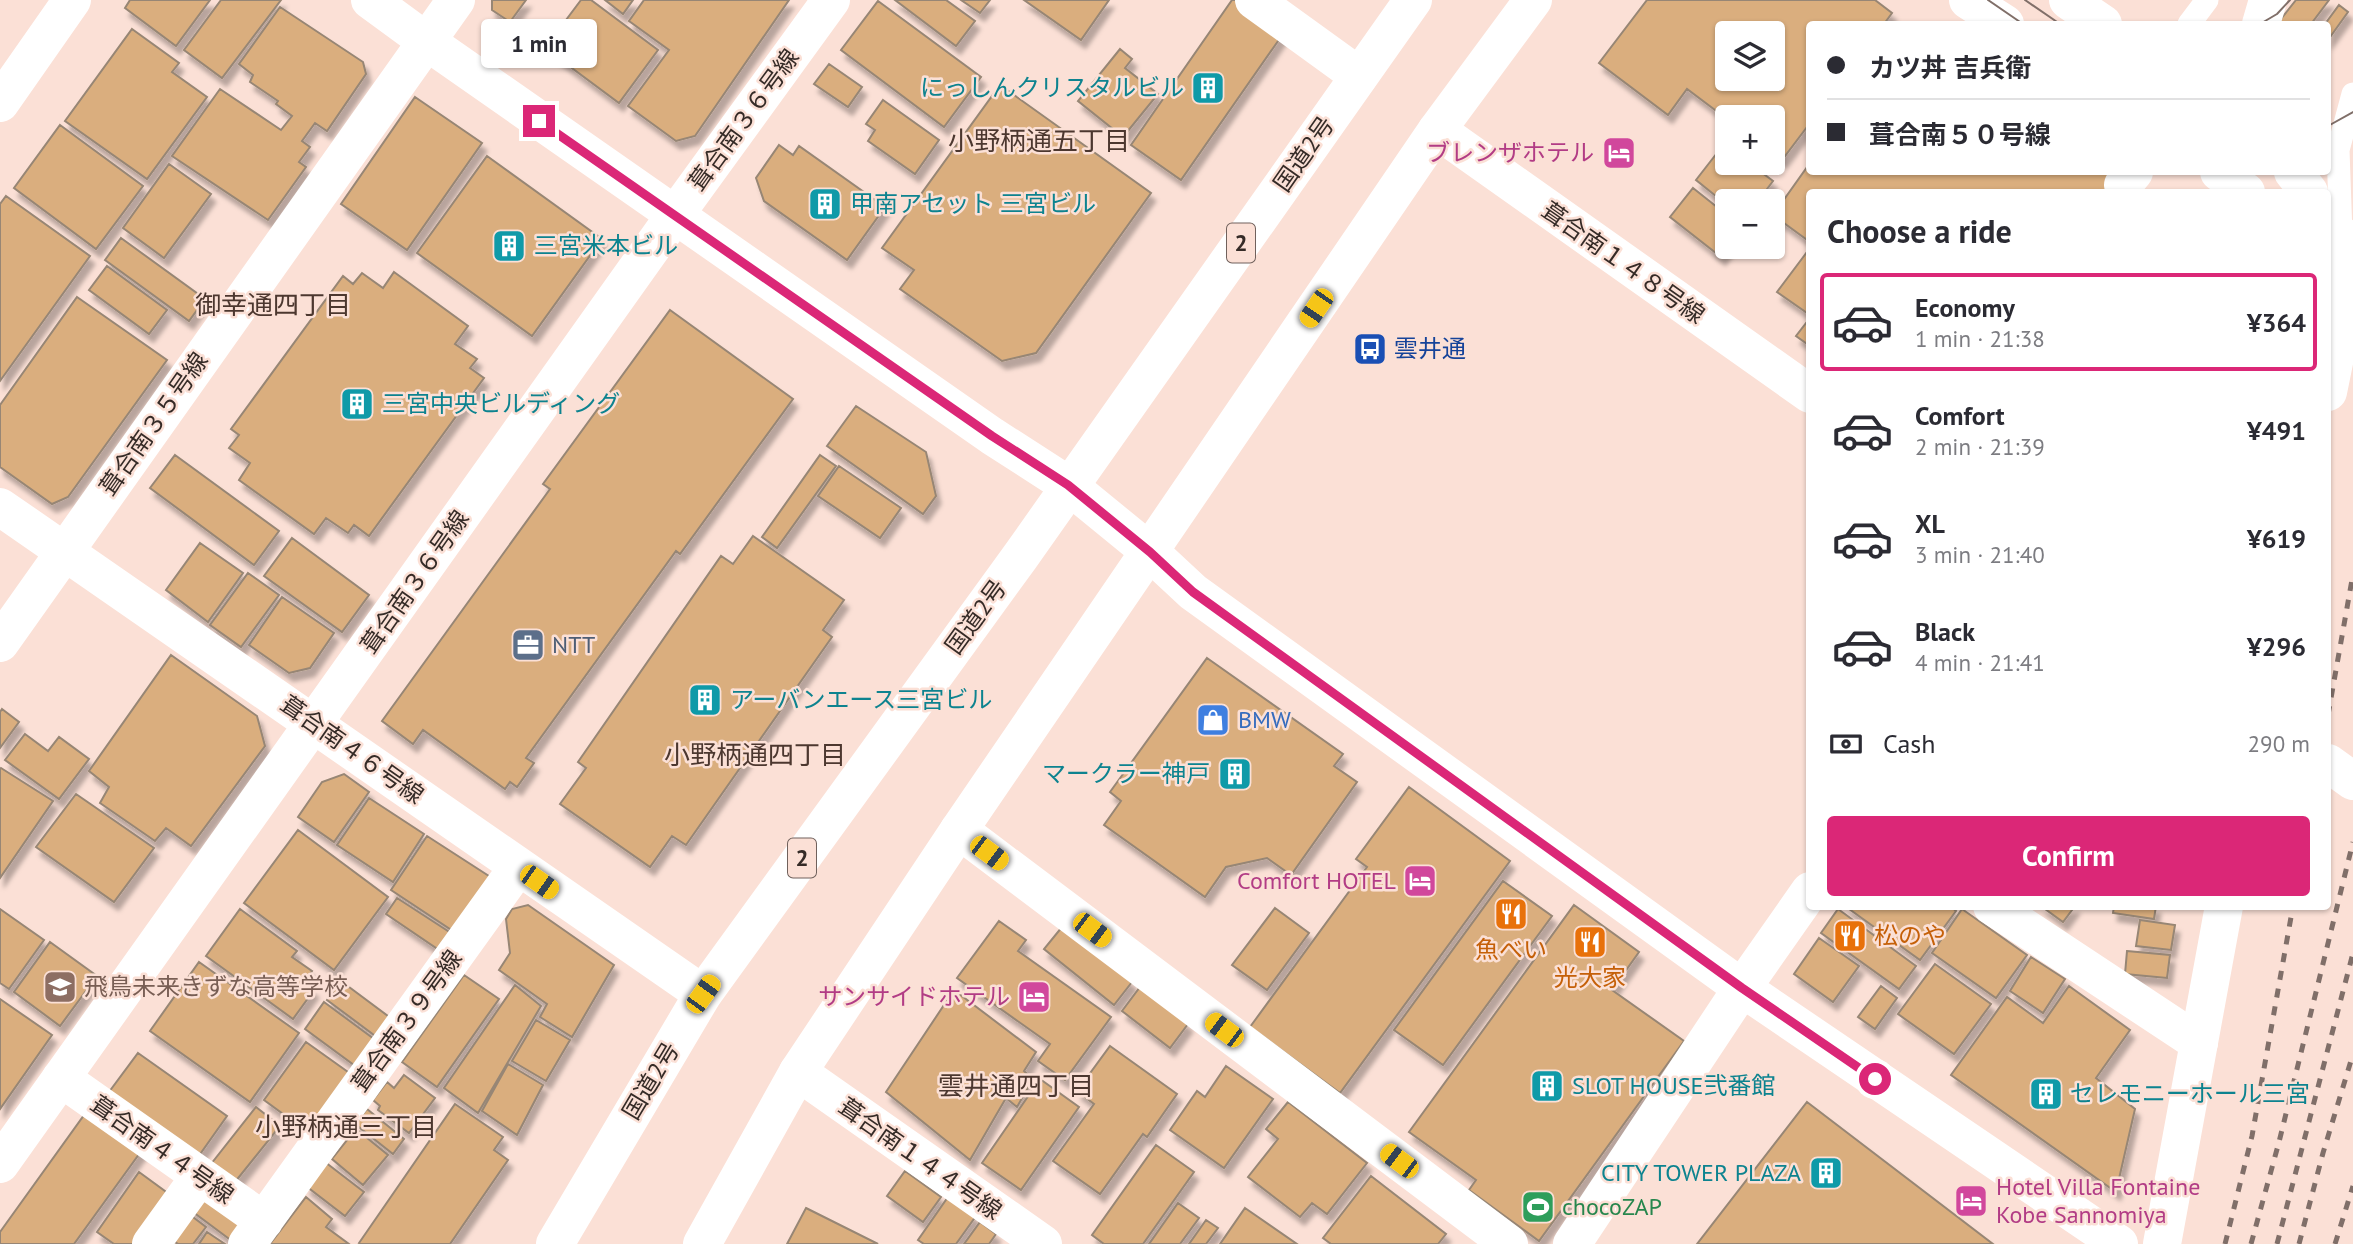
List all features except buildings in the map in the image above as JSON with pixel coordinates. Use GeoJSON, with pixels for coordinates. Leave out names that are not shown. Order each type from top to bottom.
{"type":"FeatureCollection","features":[{"type":"Feature","properties":{"kind":"main road"},"geometry":{"type":"LineString","coordinates":[[0,103],[72,0]]}},
{"type":"Feature","properties":{"kind":"main road"},"geometry":{"type":"LineString","coordinates":[[370,0],[992,436],[1068,485],[1150,552],[1193,592],[1742,988],[2119,1244]]}},
{"type":"Feature","properties":{"kind":"main road","name":"葺合南３５号線"},"geometry":{"type":"LineString","coordinates":[[0,643],[456,0]]}},
{"type":"Feature","properties":{"kind":"main road","name":"葺合南３６号線"},"geometry":{"type":"LineString","coordinates":[[0,1164],[831,0]]}},
{"type":"Feature","properties":{"kind":"main road"},"geometry":{"type":"LineString","coordinates":[[1254,0],[1359,76]]}},
{"type":"Feature","properties":{"kind":"main road","name":"国道2号"},"geometry":{"type":"LineString","coordinates":[[555,1244],[703,994],[1020,557],[1068,485],[1413,0]]}},
{"type":"Feature","properties":{"kind":"main road"},"geometry":{"type":"LineString","coordinates":[[702,1244],[798,1072],[959,830],[1437,130],[1533,0]]}},
{"type":"Feature","properties":{"kind":"main road"},"geometry":{"type":"LineString","coordinates":[[1968,0],[2000,21]]}},
{"type":"Feature","properties":{"kind":"main road"},"geometry":{"type":"LineString","coordinates":[[2068,0],[2099,21]]}},
{"type":"Feature","properties":{"kind":"main road"},"geometry":{"type":"LineString","coordinates":[[2262,21],[2268,0]]}},
{"type":"Feature","properties":{"kind":"main road","name":"葺合南１４８号線"},"geometry":{"type":"LineString","coordinates":[[1437,130],[1806,391]]}},
{"type":"Feature","properties":{"kind":"main road"},"geometry":{"type":"LineString","coordinates":[[2223,175],[2242,189]]}},
{"type":"Feature","properties":{"kind":"main road"},"geometry":{"type":"LineString","coordinates":[[2295,175],[2307,189]]}},
{"type":"Feature","properties":{"kind":"main road"},"geometry":{"type":"LineString","coordinates":[[2331,377],[2346,303],[2335,234]]}},
{"type":"Feature","properties":{"kind":"main road","name":"葺合南４６号線"},"geometry":{"type":"LineString","coordinates":[[0,507],[703,994]]}},
{"type":"Feature","properties":{"kind":"main road"},"geometry":{"type":"LineString","coordinates":[[2331,765],[2353,781]]}},
{"type":"Feature","properties":{"kind":"main road"},"geometry":{"type":"LineString","coordinates":[[959,830],[1509,1244]]}},
{"type":"Feature","properties":{"kind":"main road","name":"葺合南３９号線"},"geometry":{"type":"LineString","coordinates":[[256,1233],[518,867]]}},
{"type":"Feature","properties":{"kind":"main road"},"geometry":{"type":"LineString","coordinates":[[1572,1244],[1806,897]]}},
{"type":"Feature","properties":{"kind":"main road"},"geometry":{"type":"LineString","coordinates":[[1998,910],[2199,1043]]}},
{"type":"Feature","properties":{"kind":"main road"},"geometry":{"type":"LineString","coordinates":[[2162,1244],[2223,910]]}},
{"type":"Feature","properties":{"kind":"main road","name":"葺合南１４４号線"},"geometry":{"type":"LineString","coordinates":[[798,1072],[1025,1239]]}},
{"type":"Feature","properties":{"kind":"main road","name":"葺合南４４号線"},"geometry":{"type":"LineString","coordinates":[[61,1078],[200,1176],[256,1233]]}},
{"type":"Feature","properties":{"kind":"main road"},"geometry":{"type":"LineString","coordinates":[[151,1244],[200,1176]]}},
{"type":"Feature","properties":{"kind":"lane"},"geometry":{"type":"LineString","coordinates":[[2191,21],[2207,0]]}},
{"type":"Feature","properties":{"kind":"lane"},"geometry":{"type":"LineString","coordinates":[[2335,234],[2338,150],[2353,94]]}},
{"type":"Feature","properties":{"kind":"tram line"},"geometry":{"type":"LineString","coordinates":[[1988,0],[2019,21]]}},
{"type":"Feature","properties":{"kind":"tram line"},"geometry":{"type":"LineString","coordinates":[[2025,0],[2056,21]]}},
{"type":"Feature","properties":{"kind":"tram line"},"geometry":{"type":"LineString","coordinates":[[2265,21],[2277,14],[2290,0]]}},
{"type":"Feature","properties":{"kind":"tram line"},"geometry":{"type":"LineString","coordinates":[[2331,124],[2353,112]]}},
{"type":"Feature","properties":{"kind":"railway"},"geometry":{"type":"LineString","coordinates":[[2331,698],[2353,574]]}},
{"type":"Feature","properties":{"kind":"railway"},"geometry":{"type":"LineString","coordinates":[[2251,1244],[2353,842]]}},
{"type":"Feature","properties":{"kind":"railway"},"geometry":{"type":"LineString","coordinates":[[2225,1244],[2252,1136],[2292,910]]}},
{"type":"Feature","properties":{"kind":"railway"},"geometry":{"type":"LineString","coordinates":[[2277,1244],[2353,953]]}},
{"type":"Feature","properties":{"kind":"railway"},"geometry":{"type":"LineString","coordinates":[[2299,1244],[2353,1054]]}},
{"type":"Feature","properties":{"kind":"railway"},"geometry":{"type":"LineString","coordinates":[[2335,1244],[2353,1186]]}},
{"type":"Feature","properties":{"kind":"place","name":"にっしんクリスタルビル"},"geometry":{"type":"Point","coordinates":[1208,88]}},
{"type":"Feature","properties":{"kind":"place","name":"ブレンザホテル"},"geometry":{"type":"Point","coordinates":[1619,153]}},
{"type":"Feature","properties":{"kind":"place","name":"甲南アセット 三宮ビル"},"geometry":{"type":"Point","coordinates":[825,204]}},
{"type":"Feature","properties":{"kind":"place","name":"三宮米本ビル"},"geometry":{"type":"Point","coordinates":[509,246]}},
{"type":"Feature","properties":{"kind":"place","name":"雲井通"},"geometry":{"type":"Point","coordinates":[1370,349]}},
{"type":"Feature","properties":{"kind":"place","name":"三宮中央ビルディング"},"geometry":{"type":"Point","coordinates":[357,404]}},
{"type":"Feature","properties":{"kind":"place","name":"NTT"},"geometry":{"type":"Point","coordinates":[528,645]}},
{"type":"Feature","properties":{"kind":"place","name":"アーバンエース三宮ビル"},"geometry":{"type":"Point","coordinates":[705,700]}},
{"type":"Feature","properties":{"kind":"place","name":"BMW"},"geometry":{"type":"Point","coordinates":[1213,720]}},
{"type":"Feature","properties":{"kind":"place","name":"マークラー神戸"},"geometry":{"type":"Point","coordinates":[1235,774]}},
{"type":"Feature","properties":{"kind":"place","name":"Comfort HOTEL"},"geometry":{"type":"Point","coordinates":[1420,881]}},
{"type":"Feature","properties":{"kind":"place","name":"魚べい"},"geometry":{"type":"Point","coordinates":[1511,914]}},
{"type":"Feature","properties":{"kind":"place","name":"松のや"},"geometry":{"type":"Point","coordinates":[1850,936]}},
{"type":"Feature","properties":{"kind":"place","name":"光大家"},"geometry":{"type":"Point","coordinates":[1590,942]}},
{"type":"Feature","properties":{"kind":"place","name":"飛鳥未来きずな高等学校"},"geometry":{"type":"Point","coordinates":[60,987]}},
{"type":"Feature","properties":{"kind":"place","name":"サンサイドホテル"},"geometry":{"type":"Point","coordinates":[1034,997]}},
{"type":"Feature","properties":{"kind":"place","name":"SLOT HOUSE弐番館"},"geometry":{"type":"Point","coordinates":[1547,1086]}},
{"type":"Feature","properties":{"kind":"place","name":"セレモニーホール三宮"},"geometry":{"type":"Point","coordinates":[2046,1094]}},
{"type":"Feature","properties":{"kind":"place","name":"CITY TOWER PLAZA"},"geometry":{"type":"Point","coordinates":[1826,1173]}},
{"type":"Feature","properties":{"kind":"place","name":"Hotel Villa Fontaine Kobe Sannomiya"},"geometry":{"type":"Point","coordinates":[1971,1201]}},
{"type":"Feature","properties":{"kind":"place","name":"chocoZAP"},"geometry":{"type":"Point","coordinates":[1538,1207]}},
{"type":"Feature","properties":{"kind":"district","name":"小野柄通五丁目"},"geometry":{"type":"Point","coordinates":[1039,141]}},
{"type":"Feature","properties":{"kind":"district","name":"御幸通四丁目"},"geometry":{"type":"Point","coordinates":[273,305]}},
{"type":"Feature","properties":{"kind":"district","name":"小野柄通四丁目"},"geometry":{"type":"Point","coordinates":[755,755]}},
{"type":"Feature","properties":{"kind":"district","name":"雲井通四丁目"},"geometry":{"type":"Point","coordinates":[1016,1086]}},
{"type":"Feature","properties":{"kind":"district","name":"小野柄通三丁目"},"geometry":{"type":"Point","coordinates":[346,1127]}},
{"type":"Feature","properties":{"kind":"route"},"geometry":{"type":"LineString","coordinates":[[539,121],[992,436],[1068,485],[1150,552],[1193,592],[1742,988],[1875,1079]]}}]}
